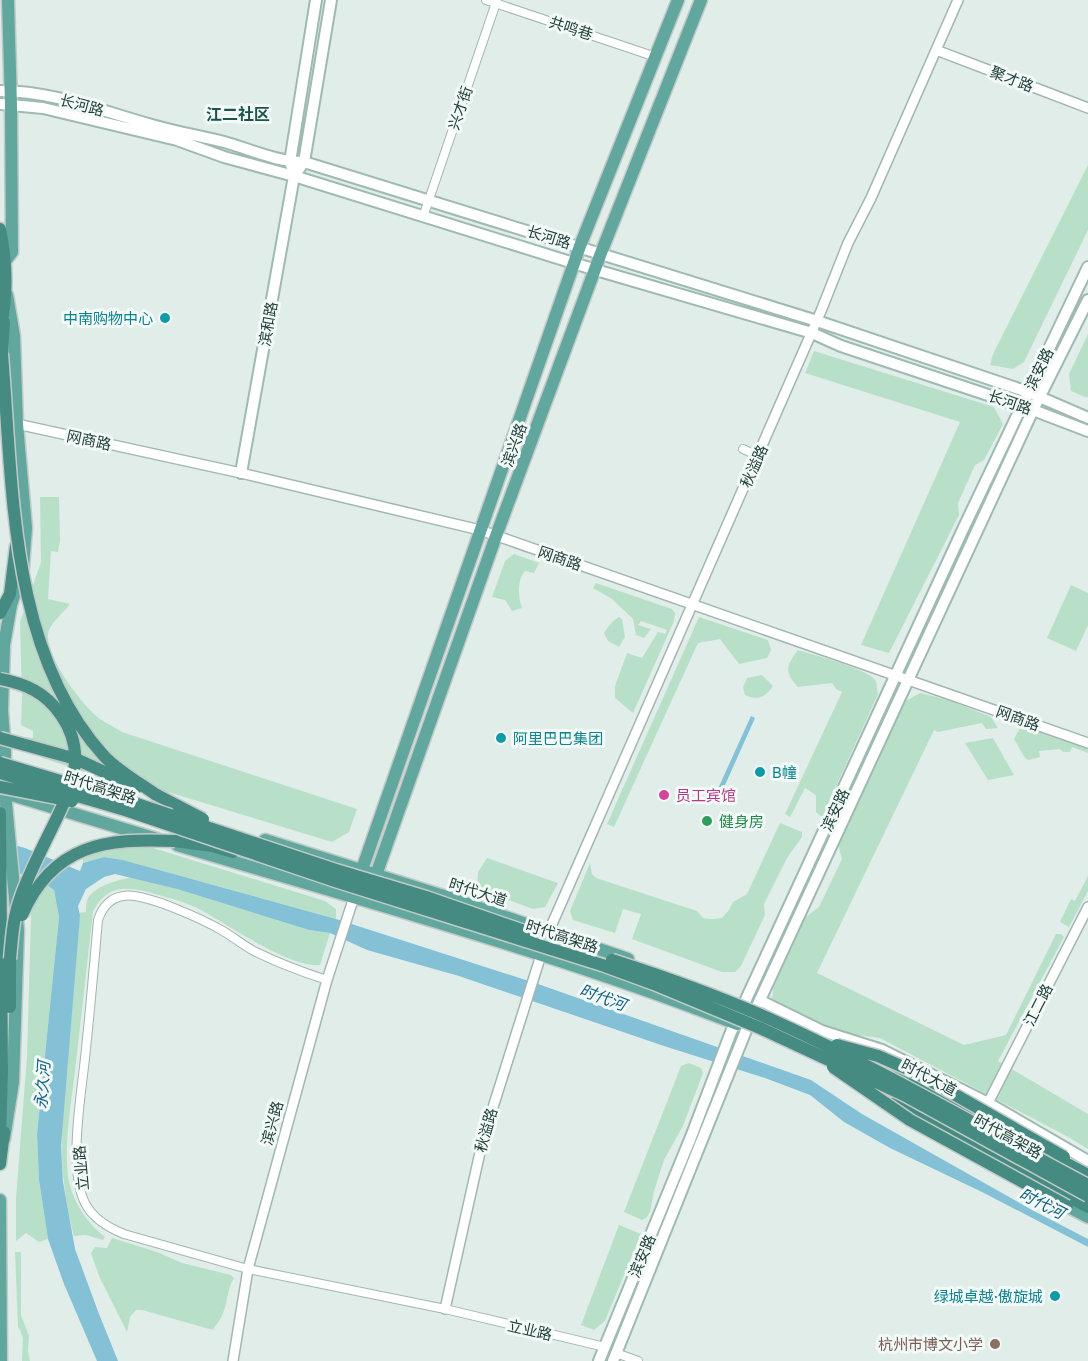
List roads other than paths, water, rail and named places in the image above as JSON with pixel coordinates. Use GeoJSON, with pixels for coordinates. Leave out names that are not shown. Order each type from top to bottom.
{"type":"FeatureCollection","features":[{"type":"Feature","properties":{"kind":"highway"},"geometry":{"type":"LineString","coordinates":[[0,229],[6,261],[2,354],[17,534],[29,606],[47,661],[67,704],[88,737],[106,758],[155,794]]}},
{"type":"Feature","properties":{"kind":"highway"},"geometry":{"type":"LineString","coordinates":[[0,330],[4,315]]}},
{"type":"Feature","properties":{"kind":"highway"},"geometry":{"type":"LineString","coordinates":[[0,613],[10,594],[17,534]]}},
{"type":"Feature","properties":{"kind":"highway"},"geometry":{"type":"LineString","coordinates":[[0,679],[23,684],[47,699],[69,726],[76,754],[70,790],[29,875],[16,910],[10,959],[6,1071],[0,1138]]}},
{"type":"Feature","properties":{"kind":"highway"},"geometry":{"type":"LineString","coordinates":[[0,738],[76,759],[261,845]]}},
{"type":"Feature","properties":{"kind":"highway","name":"时代高架路"},"geometry":{"type":"LineString","coordinates":[[1,764],[56,788],[290,866],[602,965],[792,1036],[908,1088],[1088,1185]]}},
{"type":"Feature","properties":{"kind":"highway","name":"时代高架路"},"geometry":{"type":"LineString","coordinates":[[1,764],[134,803],[660,975],[770,1019],[792,1036],[1088,1196]]}},
{"type":"Feature","properties":{"kind":"highway"},"geometry":{"type":"LineString","coordinates":[[2,790],[143,817]]}},
{"type":"Feature","properties":{"kind":"highway"},"geometry":{"type":"LineString","coordinates":[[0,813],[8,1111],[0,1164]]}},
{"type":"Feature","properties":{"kind":"highway"},"geometry":{"type":"LineString","coordinates":[[10,959],[22,914],[31,894],[52,870],[85,849],[125,840],[176,841],[212,846],[290,866]]}},
{"type":"Feature","properties":{"kind":"highway"},"geometry":{"type":"LineString","coordinates":[[792,1036],[899,1064],[1064,1157]]}},
{"type":"Feature","properties":{"kind":"highway"},"geometry":{"type":"LineString","coordinates":[[792,1036],[881,1102],[910,1120],[1067,1206]]}},
{"type":"Feature","properties":{"kind":"highway"},"geometry":{"type":"LineString","coordinates":[[914,1082],[1088,1175]]}},
{"type":"Feature","properties":{"kind":"highway"},"geometry":{"type":"LineString","coordinates":[[895,1103],[1088,1205]]}},
{"type":"Feature","properties":{"kind":"main road"},"geometry":{"type":"LineString","coordinates":[[6,261],[12,252],[5,91],[8,0]]}},
{"type":"Feature","properties":{"kind":"main road","name":"滨和路"},"geometry":{"type":"LineString","coordinates":[[294,176],[290,162],[316,0]]}},
{"type":"Feature","properties":{"kind":"main road","name":"滨和路"},"geometry":{"type":"LineString","coordinates":[[241,473],[294,176],[304,162],[331,0]]}},
{"type":"Feature","properties":{"kind":"main road","name":"滨兴路"},"geometry":{"type":"LineString","coordinates":[[354,897],[361,870],[580,246],[678,0]]}},
{"type":"Feature","properties":{"kind":"main road","name":"滨兴路"},"geometry":{"type":"LineString","coordinates":[[354,897],[376,875],[496,536],[601,253],[701,0]]}},
{"type":"Feature","properties":{"kind":"main road","name":"长河路"},"geometry":{"type":"LineString","coordinates":[[5,91],[44,95],[80,103],[151,125],[290,162],[304,162],[817,321],[1028,392],[1088,418]]}},
{"type":"Feature","properties":{"kind":"main road","name":"长河路"},"geometry":{"type":"LineString","coordinates":[[6,104],[43,108],[177,140],[224,157],[294,176],[596,270],[812,333],[841,346],[1034,410],[1088,431]]}},
{"type":"Feature","properties":{"kind":"main road","name":"滨安路"},"geometry":{"type":"LineString","coordinates":[[615,1357],[730,1073],[736,1056],[746,1003],[896,675],[1088,267]]}},
{"type":"Feature","properties":{"kind":"main road"},"geometry":{"type":"LineString","coordinates":[[0,1164],[13,1082],[18,930],[11,842],[2,790],[1,711],[4,645],[10,605],[23,567],[26,528],[16,424],[14,336],[6,288]]}},
{"type":"Feature","properties":{"kind":"main road","name":"滨安路"},"geometry":{"type":"LineString","coordinates":[[599,1361],[724,1051],[760,1004],[1040,397],[1088,300]]}},
{"type":"Feature","properties":{"kind":"main road","name":"时代大道"},"geometry":{"type":"LineString","coordinates":[[1,764],[35,768],[361,870],[549,931],[746,1003],[760,1004],[1088,1180]]}},
{"type":"Feature","properties":{"kind":"main road"},"geometry":{"type":"LineString","coordinates":[[2,790],[435,920],[603,974],[741,1026],[846,1070],[1088,1205]]}},
{"type":"Feature","properties":{"kind":"main road"},"geometry":{"type":"LineString","coordinates":[[760,1004],[831,1033],[882,1050],[988,1103],[1088,1161]]}},
{"type":"Feature","properties":{"kind":"main road"},"geometry":{"type":"LineString","coordinates":[[831,1033],[861,1058]]}},
{"type":"Feature","properties":{"kind":"main road"},"geometry":{"type":"LineString","coordinates":[[881,1069],[914,1082]]}},
{"type":"Feature","properties":{"kind":"main road"},"geometry":{"type":"LineString","coordinates":[[871,1083],[895,1103]]}},
{"type":"Feature","properties":{"kind":"main road"},"geometry":{"type":"LineString","coordinates":[[1064,1157],[1088,1171]]}},
{"type":"Feature","properties":{"kind":"main road"},"geometry":{"type":"LineString","coordinates":[[0,1200],[1,1361]]}},
{"type":"Feature","properties":{"kind":"main road"},"geometry":{"type":"LineString","coordinates":[[1067,1206],[1088,1217]]}},
{"type":"Feature","properties":{"kind":"street","name":"共鸣巷"},"geometry":{"type":"LineString","coordinates":[[486,0],[656,57]]}},
{"type":"Feature","properties":{"kind":"street","name":"秋溢路"},"geometry":{"type":"LineString","coordinates":[[549,931],[812,333],[848,243],[871,198],[958,0]]}},
{"type":"Feature","properties":{"kind":"street","name":"兴才街"},"geometry":{"type":"LineString","coordinates":[[423,217],[496,2]]}},
{"type":"Feature","properties":{"kind":"street","name":"聚才路"},"geometry":{"type":"LineString","coordinates":[[936,50],[1088,108]]}},
{"type":"Feature","properties":{"kind":"street","name":"网商路"},"geometry":{"type":"LineString","coordinates":[[16,424],[241,473],[480,531],[1088,743]]}},
{"type":"Feature","properties":{"kind":"street"},"geometry":{"type":"LineString","coordinates":[[743,450],[758,456]]}},
{"type":"Feature","properties":{"kind":"street","name":"立业路"},"geometry":{"type":"LineString","coordinates":[[327,980],[292,969],[252,950],[221,930],[176,909],[138,897],[124,896],[110,901],[100,913],[98,920],[78,1132],[79,1185],[85,1203],[101,1222],[113,1230],[248,1269],[445,1309],[605,1347]]}},
{"type":"Feature","properties":{"kind":"street","name":"滨兴路"},"geometry":{"type":"LineString","coordinates":[[234,1361],[248,1269],[327,980],[354,897]]}},
{"type":"Feature","properties":{"kind":"street","name":"江二路"},"geometry":{"type":"LineString","coordinates":[[988,1103],[1088,907]]}},
{"type":"Feature","properties":{"kind":"street","name":"秋溢路"},"geometry":{"type":"LineString","coordinates":[[445,1309],[483,1139],[541,955]]}},
{"type":"Feature","properties":{"kind":"street"},"geometry":{"type":"LineString","coordinates":[[615,1357],[638,1361]]}},
{"type":"Feature","properties":{"kind":"water"},"geometry":{"type":"Polygon","coordinates":[[[751,716],[755,718],[717,803],[712,802],[751,716]]]}},
{"type":"Feature","properties":{"kind":"water","name":"永久河"},"geometry":{"type":"Polygon","coordinates":[[[0,841],[25,848],[80,871],[83,863],[104,857],[123,860],[336,919],[538,984],[811,1080],[862,1114],[1088,1239],[1088,1247],[890,1148],[844,1122],[810,1095],[459,976],[367,950],[330,933],[309,930],[177,889],[115,874],[104,877],[86,889],[78,906],[80,916],[61,1146],[63,1182],[75,1249],[118,1361],[97,1361],[64,1284],[48,1239],[39,1180],[37,1134],[59,917],[54,890],[44,883],[0,866],[0,841]]]}},
{"type":"Feature","properties":{"kind":"place","name":"中南购物中心"},"geometry":{"type":"Point","coordinates":[165,318]}},
{"type":"Feature","properties":{"kind":"place","name":"阿里巴巴集团"},"geometry":{"type":"Point","coordinates":[501,738]}},
{"type":"Feature","properties":{"kind":"place","name":"B幢"},"geometry":{"type":"Point","coordinates":[760,772]}},
{"type":"Feature","properties":{"kind":"place","name":"员工宾馆"},"geometry":{"type":"Point","coordinates":[664,795]}},
{"type":"Feature","properties":{"kind":"place","name":"健身房"},"geometry":{"type":"Point","coordinates":[707,821]}},
{"type":"Feature","properties":{"kind":"place","name":"绿城卓越·傲旋城"},"geometry":{"type":"Point","coordinates":[1055,1296]}},
{"type":"Feature","properties":{"kind":"place","name":"杭州市博文小学"},"geometry":{"type":"Point","coordinates":[995,1344]}},
{"type":"Feature","properties":{"kind":"district","name":"江二社区"},"geometry":{"type":"Point","coordinates":[238,114]}},
{"type":"Feature","properties":{"kind":"water label","name":"时代河"},"geometry":{"type":"Point","coordinates":[603,997]}},
{"type":"Feature","properties":{"kind":"water label","name":"时代河"},"geometry":{"type":"Point","coordinates":[1042,1203]}}]}
